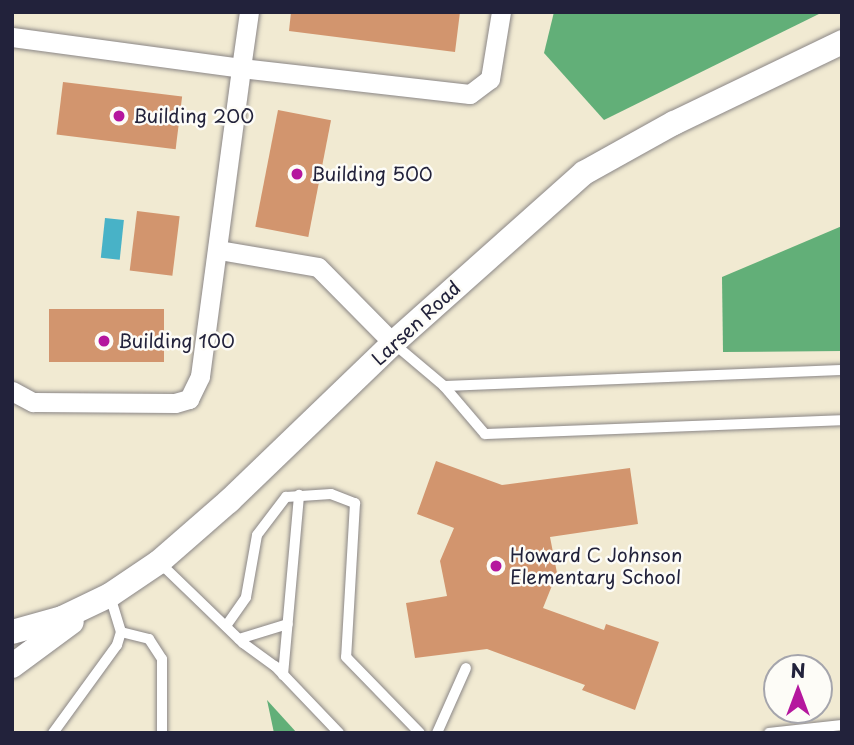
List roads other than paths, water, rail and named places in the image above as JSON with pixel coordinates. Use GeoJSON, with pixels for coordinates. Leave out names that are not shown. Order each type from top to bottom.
{"type":"FeatureCollection","features":[{"type":"Feature","properties":{"kind":"street"},"geometry":{"type":"LineString","coordinates":[[12,391],[33,402],[175,403],[189,399],[200,376],[249,12]]}},
{"type":"Feature","properties":{"kind":"street"},"geometry":{"type":"LineString","coordinates":[[12,37],[241,68],[470,94],[490,79],[501,12]]}},
{"type":"Feature","properties":{"kind":"street","name":"Larsen Road"},"geometry":{"type":"LineString","coordinates":[[12,632],[62,618],[110,595],[159,562],[229,501],[393,343],[584,173],[674,123],[842,42]]}},
{"type":"Feature","properties":{"kind":"street"},"geometry":{"type":"LineString","coordinates":[[219,250],[318,267],[393,343]]}},
{"type":"Feature","properties":{"kind":"street"},"geometry":{"type":"LineString","coordinates":[[12,666],[110,595]]}},
{"type":"Feature","properties":{"kind":"lane"},"geometry":{"type":"LineString","coordinates":[[393,343],[444,386],[485,433],[842,420]]}},
{"type":"Feature","properties":{"kind":"lane"},"geometry":{"type":"LineString","coordinates":[[444,386],[842,370]]}},
{"type":"Feature","properties":{"kind":"lane"},"geometry":{"type":"LineString","coordinates":[[226,626],[246,597],[257,535],[286,497],[331,494],[355,503],[346,657],[420,733]]}},
{"type":"Feature","properties":{"kind":"lane"},"geometry":{"type":"LineString","coordinates":[[283,675],[299,495]]}},
{"type":"Feature","properties":{"kind":"lane"},"geometry":{"type":"LineString","coordinates":[[159,562],[239,639],[283,675],[339,733]]}},
{"type":"Feature","properties":{"kind":"lane"},"geometry":{"type":"LineString","coordinates":[[53,733],[117,645],[121,632],[110,595]]}},
{"type":"Feature","properties":{"kind":"lane"},"geometry":{"type":"LineString","coordinates":[[239,639],[288,624]]}},
{"type":"Feature","properties":{"kind":"lane"},"geometry":{"type":"LineString","coordinates":[[121,632],[149,639],[162,659],[162,733]]}},
{"type":"Feature","properties":{"kind":"lane"},"geometry":{"type":"LineString","coordinates":[[437,733],[466,668]]}},
{"type":"Feature","properties":{"kind":"lane"},"geometry":{"type":"LineString","coordinates":[[769,733],[842,725]]}},
{"type":"Feature","properties":{"kind":"water"},"geometry":{"type":"Polygon","coordinates":[[[105,218],[124,220],[120,260],[101,258],[105,218]]]}},
{"type":"Feature","properties":{"kind":"place","name":"Building 200"},"geometry":{"type":"Point","coordinates":[119,116]}},
{"type":"Feature","properties":{"kind":"place","name":"Building 500"},"geometry":{"type":"Point","coordinates":[297,174]}},
{"type":"Feature","properties":{"kind":"place","name":"Building 100"},"geometry":{"type":"Point","coordinates":[104,341]}},
{"type":"Feature","properties":{"kind":"place","name":"Howard C Johnson Elementary School"},"geometry":{"type":"Point","coordinates":[496,566]}}]}
